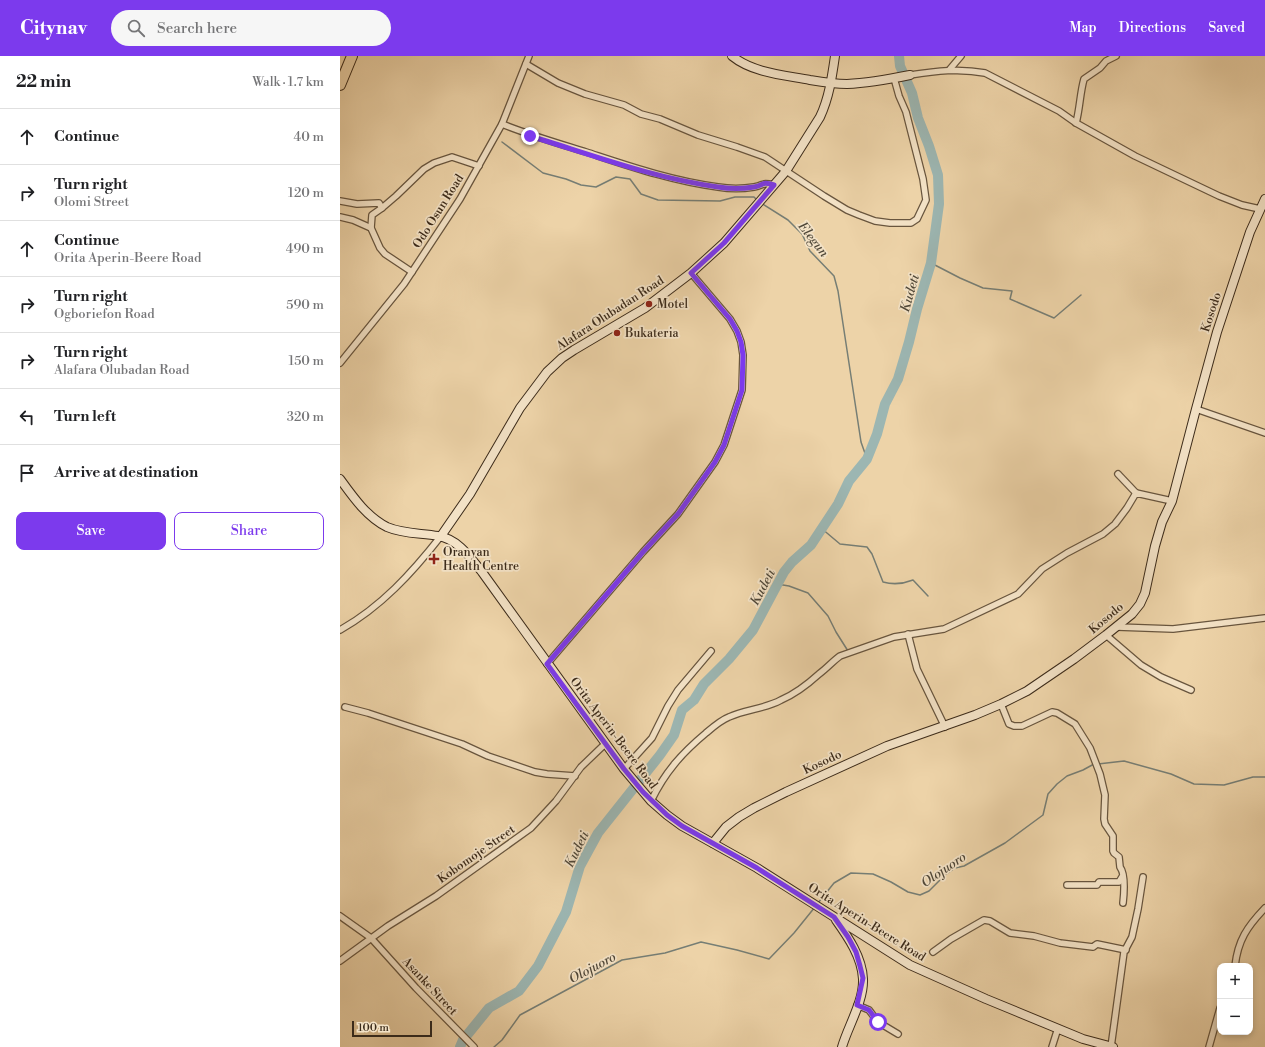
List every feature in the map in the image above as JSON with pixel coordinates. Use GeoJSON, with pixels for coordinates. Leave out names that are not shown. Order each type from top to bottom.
{"type":"FeatureCollection","features":[{"type":"Feature","properties":{"kind":"highway"},"geometry":{"type":"LineString","coordinates":[[340,71],[346,56]]}},
{"type":"Feature","properties":{"kind":"highway"},"geometry":{"type":"LineString","coordinates":[[340,85],[352,56]]}},
{"type":"Feature","properties":{"kind":"main road"},"geometry":{"type":"LineString","coordinates":[[732,56],[742,63],[762,70],[831,83],[858,83],[910,75]]}},
{"type":"Feature","properties":{"kind":"main road","name":"Alafara Olubadan Road"},"geometry":{"type":"LineString","coordinates":[[441,536],[476,484],[520,408],[547,372],[562,358],[645,308],[691,273],[729,238],[786,171],[820,117],[824,108],[831,83],[835,56]]}},
{"type":"Feature","properties":{"kind":"main road","name":"Kosodo"},"geometry":{"type":"LineString","coordinates":[[713,843],[726,827],[754,808],[881,749],[1001,704],[1042,681],[1117,627],[1136,609],[1145,592],[1162,522],[1172,501],[1217,332],[1250,232],[1263,210],[1265,199]]}},
{"type":"Feature","properties":{"kind":"main road","name":"Orita Aperin-Beere Road"},"geometry":{"type":"LineString","coordinates":[[340,479],[365,510],[378,521],[398,531],[441,536],[454,542],[470,557],[624,769],[651,801],[682,826],[757,868],[910,965],[1083,1039],[1112,1047]]}},
{"type":"Feature","properties":{"kind":"main road"},"geometry":{"type":"LineString","coordinates":[[834,917],[848,937],[856,952],[863,978],[857,1005],[842,1047]]}},
{"type":"Feature","properties":{"kind":"street","name":"Odo Osun Road"},"geometry":{"type":"LineString","coordinates":[[340,363],[404,284],[460,199],[502,124],[529,56]]}},
{"type":"Feature","properties":{"kind":"street"},"geometry":{"type":"LineString","coordinates":[[950,70],[961,56]]}},
{"type":"Feature","properties":{"kind":"street"},"geometry":{"type":"LineString","coordinates":[[1076,123],[1084,79],[1100,68],[1106,61],[1116,56]]}},
{"type":"Feature","properties":{"kind":"street"},"geometry":{"type":"LineString","coordinates":[[526,64],[558,83],[585,94],[624,105],[641,114],[660,119],[765,157],[824,196],[859,215],[875,221],[911,223],[917,220],[926,200],[923,179],[906,112],[898,96],[897,78]]}},
{"type":"Feature","properties":{"kind":"street"},"geometry":{"type":"LineString","coordinates":[[910,75],[950,70],[985,73],[1059,111],[1076,123],[1117,147],[1212,193],[1242,205],[1263,210]]}},
{"type":"Feature","properties":{"kind":"street"},"geometry":{"type":"LineString","coordinates":[[502,124],[530,136],[620,164],[687,181],[732,189],[757,186],[762,183],[774,185]]}},
{"type":"Feature","properties":{"kind":"street"},"geometry":{"type":"LineString","coordinates":[[412,272],[385,254],[380,248],[370,228],[372,215],[434,162],[452,157],[479,166]]}},
{"type":"Feature","properties":{"kind":"street"},"geometry":{"type":"LineString","coordinates":[[340,201],[357,204],[379,203],[382,208]]}},
{"type":"Feature","properties":{"kind":"street"},"geometry":{"type":"LineString","coordinates":[[340,217],[353,220],[370,228]]}},
{"type":"Feature","properties":{"kind":"street"},"geometry":{"type":"LineString","coordinates":[[547,664],[643,552],[678,514],[715,462],[724,445],[742,390],[743,355],[741,342],[730,319],[691,273]]}},
{"type":"Feature","properties":{"kind":"street"},"geometry":{"type":"LineString","coordinates":[[1196,409],[1265,434]]}},
{"type":"Feature","properties":{"kind":"street"},"geometry":{"type":"LineString","coordinates":[[1118,474],[1136,494],[1172,501]]}},
{"type":"Feature","properties":{"kind":"street"},"geometry":{"type":"LineString","coordinates":[[651,801],[659,784],[669,769],[687,749],[715,725],[727,717],[770,705],[782,700],[809,682],[840,656],[881,641],[908,634],[944,629],[1018,594],[1042,569],[1067,553],[1103,534],[1114,524],[1136,494]]}},
{"type":"Feature","properties":{"kind":"street"},"geometry":{"type":"LineString","coordinates":[[340,630],[361,617],[400,584],[413,571],[441,536]]}},
{"type":"Feature","properties":{"kind":"street"},"geometry":{"type":"LineString","coordinates":[[1117,627],[1178,628],[1265,618]]}},
{"type":"Feature","properties":{"kind":"street"},"geometry":{"type":"LineString","coordinates":[[908,634],[917,669],[945,726]]}},
{"type":"Feature","properties":{"kind":"street"},"geometry":{"type":"LineString","coordinates":[[1106,635],[1141,665],[1161,677],[1191,690]]}},
{"type":"Feature","properties":{"kind":"street"},"geometry":{"type":"LineString","coordinates":[[624,769],[652,738],[678,690],[712,651]]}},
{"type":"Feature","properties":{"kind":"street"},"geometry":{"type":"LineString","coordinates":[[1001,704],[1009,724],[1014,726],[1022,726],[1052,712],[1058,713],[1075,724],[1090,748],[1100,774],[1104,795],[1104,819],[1107,828],[1113,836],[1113,851],[1119,857],[1120,867],[1122,870],[1124,890],[1123,903]]}},
{"type":"Feature","properties":{"kind":"street"},"geometry":{"type":"LineString","coordinates":[[345,707],[368,713],[462,744],[488,756],[535,772],[575,776]]}},
{"type":"Feature","properties":{"kind":"street","name":"Kobomoje Street"},"geometry":{"type":"LineString","coordinates":[[340,961],[410,911],[436,896],[518,838],[541,818],[593,754],[605,744]]}},
{"type":"Feature","properties":{"kind":"street"},"geometry":{"type":"LineString","coordinates":[[1067,885],[1097,885],[1099,882],[1115,883],[1119,882],[1122,876]]}},
{"type":"Feature","properties":{"kind":"street"},"geometry":{"type":"LineString","coordinates":[[1112,1047],[1124,952],[1132,937],[1143,877]]}},
{"type":"Feature","properties":{"kind":"street"},"geometry":{"type":"LineString","coordinates":[[1235,963],[1236,955],[1250,923],[1265,908]]}},
{"type":"Feature","properties":{"kind":"street","name":"Asanke Street"},"geometry":{"type":"LineString","coordinates":[[340,916],[371,938],[460,1034],[474,1047]]}},
{"type":"Feature","properties":{"kind":"street"},"geometry":{"type":"LineString","coordinates":[[933,952],[951,939],[984,920],[990,921],[1010,933],[1034,936],[1060,943],[1093,947],[1097,944],[1126,950]]}},
{"type":"Feature","properties":{"kind":"street"},"geometry":{"type":"LineString","coordinates":[[857,1005],[869,1010],[878,1022],[898,1034]]}},
{"type":"Feature","properties":{"kind":"street"},"geometry":{"type":"LineString","coordinates":[[1209,1047],[1217,1019]]}},
{"type":"Feature","properties":{"kind":"street"},"geometry":{"type":"LineString","coordinates":[[1052,1047],[1058,1028]]}},
{"type":"Feature","properties":{"kind":"waterway","name":"Kudeti"},"geometry":{"type":"LineString","coordinates":[[460,1047],[463,1040],[489,1008],[519,991],[538,966],[566,912],[580,866],[598,833],[674,735],[682,710],[694,700],[704,684],[729,659],[753,630],[784,572],[792,562],[811,545],[838,504],[849,481],[867,459],[877,434],[885,404],[898,379],[909,342],[931,263],[939,204],[938,175],[918,118],[912,93],[900,66],[899,56]]}},
{"type":"Feature","properties":{"kind":"waterway","name":"Elegun"},"geometry":{"type":"LineString","coordinates":[[502,142],[543,173],[566,179],[581,185],[596,187],[616,177],[630,179],[641,194],[658,200],[720,201],[735,197],[754,197],[757,200]]}},
{"type":"Feature","properties":{"kind":"waterway","name":"Elegun"},"geometry":{"type":"LineString","coordinates":[[761,203],[788,220],[802,234],[810,251],[834,276],[838,291],[861,442],[867,459]]}},
{"type":"Feature","properties":{"kind":"waterway"},"geometry":{"type":"LineString","coordinates":[[931,263],[983,288],[1012,291],[1010,299],[1054,318],[1081,295]]}},
{"type":"Feature","properties":{"kind":"waterway"},"geometry":{"type":"LineString","coordinates":[[821,528],[840,544],[867,547],[872,554],[883,582],[898,584],[913,580],[928,596]]}},
{"type":"Feature","properties":{"kind":"waterway"},"geometry":{"type":"LineString","coordinates":[[777,584],[789,586],[808,593],[828,616],[848,651]]}},
{"type":"Feature","properties":{"kind":"waterway","name":"Olojuoro"},"geometry":{"type":"LineString","coordinates":[[1098,764],[1124,761],[1171,774],[1194,784],[1224,785],[1253,777],[1265,777]]}},
{"type":"Feature","properties":{"kind":"waterway","name":"Olojuoro"},"geometry":{"type":"LineString","coordinates":[[818,903],[834,883],[851,873],[873,874],[908,892],[920,895],[929,891],[945,875],[955,868],[964,866],[1005,843],[1043,815],[1048,794],[1057,784],[1067,776],[1094,764]]}},
{"type":"Feature","properties":{"kind":"waterway","name":"Olojuoro"},"geometry":{"type":"LineString","coordinates":[[494,1047],[502,1040],[520,1015],[622,960],[665,953],[701,942],[769,959],[794,933],[815,907]]}},
{"type":"Feature","properties":{"kind":"place","name":"Motel"},"geometry":{"type":"Point","coordinates":[649,304]}},
{"type":"Feature","properties":{"kind":"place","name":"Bukateria"},"geometry":{"type":"Point","coordinates":[617,333]}},
{"type":"Feature","properties":{"kind":"place","name":"Oranyan Health Centre"},"geometry":{"type":"Point","coordinates":[434,559]}},
{"type":"Feature","properties":{"kind":"route"},"geometry":{"type":"LineString","coordinates":[[530,136],[640,170],[693,183],[732,189],[757,186],[762,183],[774,185],[724,243],[691,273],[730,319],[741,342],[743,355],[743,384],[724,445],[715,462],[678,514],[643,552],[547,664],[624,769],[651,801],[682,826],[757,868],[834,917],[848,937],[856,952],[860,966],[863,978],[857,1005],[869,1010],[878,1022]]}}]}
